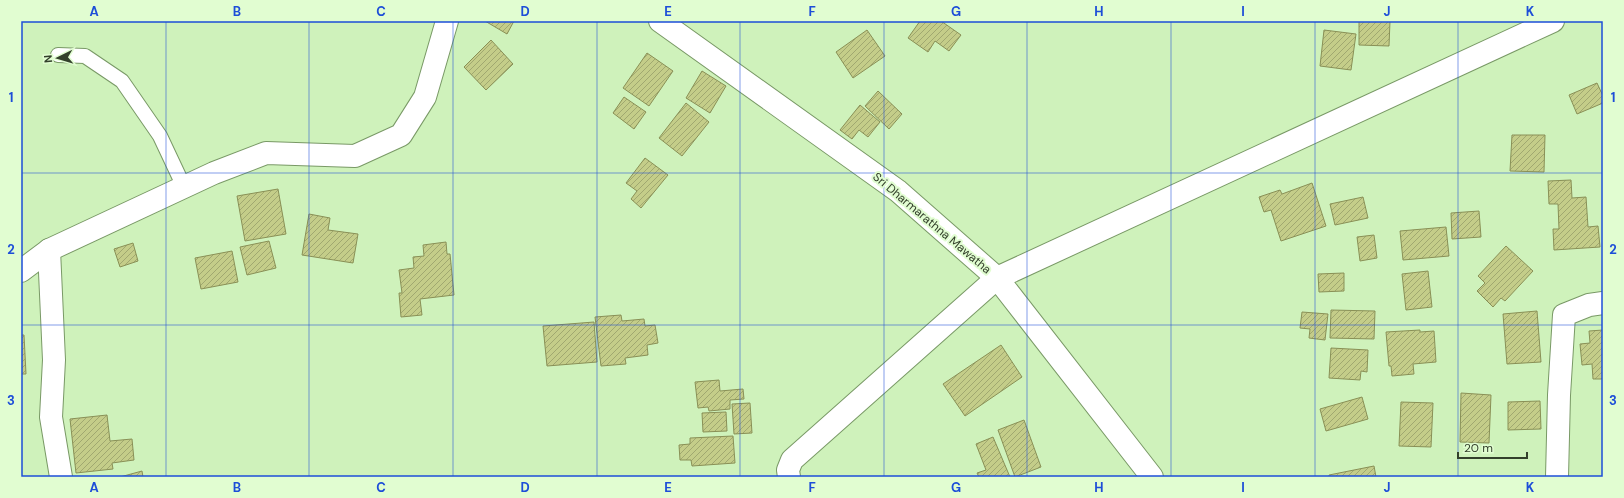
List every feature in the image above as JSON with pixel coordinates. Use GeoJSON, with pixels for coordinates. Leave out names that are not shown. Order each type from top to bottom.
{"type":"FeatureCollection","features":[{"type":"Feature","properties":{"kind":"street"},"geometry":{"type":"LineString","coordinates":[[21,271],[49,250],[214,173],[266,153],[355,156],[401,135],[425,97],[447,21]]}},
{"type":"Feature","properties":{"kind":"street","name":"Sri Dharmarathna Mawatha"},"geometry":{"type":"LineString","coordinates":[[660,21],[898,191],[997,278],[1152,477]]}},
{"type":"Feature","properties":{"kind":"street"},"geometry":{"type":"LineString","coordinates":[[789,477],[788,470],[792,460],[997,278],[1553,21]]}},
{"type":"Feature","properties":{"kind":"street"},"geometry":{"type":"LineString","coordinates":[[49,250],[54,360],[51,417],[61,477]]}},
{"type":"Feature","properties":{"kind":"street"},"geometry":{"type":"LineString","coordinates":[[1557,477],[1559,395],[1564,315],[1589,305],[1603,304]]}},
{"type":"Feature","properties":{"kind":"lane"},"geometry":{"type":"LineString","coordinates":[[58,55],[85,56],[122,81],[160,136],[184,187]]}},
{"type":"Feature","properties":{"kind":"building"},"geometry":{"type":"Polygon","coordinates":[[[485,21],[514,21],[507,34],[485,21]]]}},
{"type":"Feature","properties":{"kind":"building"},"geometry":{"type":"Polygon","coordinates":[[[920,21],[941,21],[961,35],[949,51],[935,41],[928,52],[908,38],[920,21]]]}},
{"type":"Feature","properties":{"kind":"building"},"geometry":{"type":"Polygon","coordinates":[[[1359,21],[1390,21],[1389,46],[1359,45],[1359,21]]]}},
{"type":"Feature","properties":{"kind":"building"},"geometry":{"type":"Polygon","coordinates":[[[867,30],[885,56],[853,78],[836,52],[867,30]]]}},
{"type":"Feature","properties":{"kind":"building"},"geometry":{"type":"Polygon","coordinates":[[[1324,30],[1356,34],[1351,70],[1320,66],[1324,30]]]}},
{"type":"Feature","properties":{"kind":"building"},"geometry":{"type":"Polygon","coordinates":[[[491,40],[513,64],[486,90],[464,67],[491,40]]]}},
{"type":"Feature","properties":{"kind":"building"},"geometry":{"type":"Polygon","coordinates":[[[647,53],[673,71],[649,106],[623,88],[647,53]]]}},
{"type":"Feature","properties":{"kind":"building"},"geometry":{"type":"Polygon","coordinates":[[[702,71],[726,86],[710,113],[686,98],[702,71]]]}},
{"type":"Feature","properties":{"kind":"building"},"geometry":{"type":"Polygon","coordinates":[[[1597,83],[1603,96],[1603,103],[1577,114],[1569,95],[1597,83]]]}},
{"type":"Feature","properties":{"kind":"building"},"geometry":{"type":"Polygon","coordinates":[[[878,91],[902,114],[889,129],[865,106],[878,91]]]}},
{"type":"Feature","properties":{"kind":"building"},"geometry":{"type":"Polygon","coordinates":[[[624,97],[646,112],[634,129],[613,113],[624,97]]]}},
{"type":"Feature","properties":{"kind":"building"},"geometry":{"type":"Polygon","coordinates":[[[686,103],[709,122],[682,156],[659,138],[686,103]]]}},
{"type":"Feature","properties":{"kind":"building"},"geometry":{"type":"Polygon","coordinates":[[[860,105],[880,122],[868,137],[859,130],[852,139],[840,130],[860,105]]]}},
{"type":"Feature","properties":{"kind":"building"},"geometry":{"type":"Polygon","coordinates":[[[1512,135],[1545,135],[1544,172],[1510,171],[1512,135]]]}},
{"type":"Feature","properties":{"kind":"building"},"geometry":{"type":"Polygon","coordinates":[[[645,158],[668,175],[641,208],[631,199],[637,191],[626,183],[645,158]]]}},
{"type":"Feature","properties":{"kind":"building"},"geometry":{"type":"Polygon","coordinates":[[[1571,180],[1572,198],[1586,197],[1588,227],[1598,226],[1600,247],[1554,250],[1553,229],[1559,229],[1558,204],[1549,204],[1548,181],[1571,180]]]}},
{"type":"Feature","properties":{"kind":"building"},"geometry":{"type":"Polygon","coordinates":[[[1312,183],[1326,226],[1281,241],[1271,210],[1264,212],[1259,197],[1280,190],[1282,194],[1312,183]]]}},
{"type":"Feature","properties":{"kind":"building"},"geometry":{"type":"Polygon","coordinates":[[[278,189],[286,234],[245,241],[237,196],[278,189]]]}},
{"type":"Feature","properties":{"kind":"building"},"geometry":{"type":"Polygon","coordinates":[[[1363,197],[1368,218],[1335,225],[1330,204],[1363,197]]]}},
{"type":"Feature","properties":{"kind":"building"},"geometry":{"type":"Polygon","coordinates":[[[1479,211],[1481,237],[1452,239],[1451,213],[1479,211]]]}},
{"type":"Feature","properties":{"kind":"building"},"geometry":{"type":"Polygon","coordinates":[[[309,214],[330,218],[328,230],[358,234],[353,263],[302,255],[309,214]]]}},
{"type":"Feature","properties":{"kind":"building"},"geometry":{"type":"Polygon","coordinates":[[[1446,227],[1449,256],[1403,260],[1400,231],[1446,227]]]}},
{"type":"Feature","properties":{"kind":"building"},"geometry":{"type":"Polygon","coordinates":[[[1374,235],[1377,258],[1360,261],[1357,237],[1374,235]]]}},
{"type":"Feature","properties":{"kind":"building"},"geometry":{"type":"Polygon","coordinates":[[[269,241],[276,268],[247,275],[240,247],[269,241]]]}},
{"type":"Feature","properties":{"kind":"building"},"geometry":{"type":"Polygon","coordinates":[[[446,242],[447,254],[450,254],[454,295],[420,299],[422,315],[401,317],[399,293],[402,293],[399,270],[414,268],[413,257],[424,256],[423,245],[446,242]]]}},
{"type":"Feature","properties":{"kind":"building"},"geometry":{"type":"Polygon","coordinates":[[[133,243],[138,261],[120,267],[114,249],[133,243]]]}},
{"type":"Feature","properties":{"kind":"building"},"geometry":{"type":"Polygon","coordinates":[[[1506,246],[1533,271],[1505,301],[1501,298],[1493,307],[1477,291],[1485,283],[1478,276],[1506,246]]]}},
{"type":"Feature","properties":{"kind":"building"},"geometry":{"type":"Polygon","coordinates":[[[232,251],[238,282],[201,289],[195,258],[232,251]]]}},
{"type":"Feature","properties":{"kind":"building"},"geometry":{"type":"Polygon","coordinates":[[[1428,271],[1432,307],[1406,310],[1402,274],[1428,271]]]}},
{"type":"Feature","properties":{"kind":"building"},"geometry":{"type":"Polygon","coordinates":[[[1344,273],[1344,291],[1319,292],[1318,274],[1344,273]]]}},
{"type":"Feature","properties":{"kind":"building"},"geometry":{"type":"Polygon","coordinates":[[[1331,310],[1375,311],[1374,339],[1330,338],[1331,310]]]}},
{"type":"Feature","properties":{"kind":"building"},"geometry":{"type":"Polygon","coordinates":[[[1537,311],[1541,362],[1507,364],[1503,314],[1537,311]]]}},
{"type":"Feature","properties":{"kind":"building"},"geometry":{"type":"Polygon","coordinates":[[[1302,312],[1328,314],[1325,340],[1309,338],[1310,329],[1300,328],[1302,312]]]}},
{"type":"Feature","properties":{"kind":"building"},"geometry":{"type":"Polygon","coordinates":[[[621,315],[622,321],[644,319],[645,326],[655,325],[658,343],[647,345],[648,355],[625,358],[626,364],[601,366],[595,317],[621,315]]]}},
{"type":"Feature","properties":{"kind":"building"},"geometry":{"type":"Polygon","coordinates":[[[594,322],[597,362],[547,366],[543,326],[594,322]]]}},
{"type":"Feature","properties":{"kind":"building"},"geometry":{"type":"Polygon","coordinates":[[[1420,330],[1420,332],[1434,331],[1436,362],[1413,364],[1414,374],[1392,376],[1391,366],[1389,366],[1386,332],[1420,330]]]}},
{"type":"Feature","properties":{"kind":"building"},"geometry":{"type":"Polygon","coordinates":[[[1603,330],[1603,379],[1593,379],[1592,364],[1582,365],[1580,344],[1590,343],[1589,331],[1603,330]]]}},
{"type":"Feature","properties":{"kind":"building"},"geometry":{"type":"Polygon","coordinates":[[[21,335],[24,335],[26,374],[21,374],[21,335]]]}},
{"type":"Feature","properties":{"kind":"building"},"geometry":{"type":"Polygon","coordinates":[[[1001,345],[1022,377],[965,416],[943,384],[1001,345]]]}},
{"type":"Feature","properties":{"kind":"building"},"geometry":{"type":"Polygon","coordinates":[[[1331,348],[1368,350],[1367,372],[1361,371],[1360,380],[1329,378],[1331,348]]]}},
{"type":"Feature","properties":{"kind":"building"},"geometry":{"type":"Polygon","coordinates":[[[719,380],[720,391],[743,389],[744,399],[730,400],[730,409],[709,411],[708,407],[698,408],[695,382],[719,380]]]}},
{"type":"Feature","properties":{"kind":"building"},"geometry":{"type":"Polygon","coordinates":[[[1461,393],[1491,395],[1489,443],[1460,442],[1461,393]]]}},
{"type":"Feature","properties":{"kind":"building"},"geometry":{"type":"Polygon","coordinates":[[[1362,397],[1368,419],[1326,431],[1320,409],[1362,397]]]}},
{"type":"Feature","properties":{"kind":"building"},"geometry":{"type":"Polygon","coordinates":[[[1540,401],[1541,429],[1508,430],[1508,402],[1540,401]]]}},
{"type":"Feature","properties":{"kind":"building"},"geometry":{"type":"Polygon","coordinates":[[[1401,402],[1433,403],[1431,447],[1399,446],[1401,402]]]}},
{"type":"Feature","properties":{"kind":"building"},"geometry":{"type":"Polygon","coordinates":[[[750,403],[752,433],[734,434],[732,404],[750,403]]]}},
{"type":"Feature","properties":{"kind":"building"},"geometry":{"type":"Polygon","coordinates":[[[726,412],[727,431],[703,432],[702,413],[726,412]]]}},
{"type":"Feature","properties":{"kind":"building"},"geometry":{"type":"Polygon","coordinates":[[[107,415],[110,441],[132,439],[134,460],[112,463],[113,469],[76,473],[70,419],[107,415]]]}},
{"type":"Feature","properties":{"kind":"building"},"geometry":{"type":"Polygon","coordinates":[[[1024,420],[1041,467],[1015,477],[998,430],[1024,420]]]}},
{"type":"Feature","properties":{"kind":"building"},"geometry":{"type":"Polygon","coordinates":[[[733,436],[735,463],[692,466],[691,460],[680,460],[679,445],[690,444],[690,438],[733,436]]]}},
{"type":"Feature","properties":{"kind":"building"},"geometry":{"type":"Polygon","coordinates":[[[993,437],[1010,477],[979,477],[977,473],[986,470],[976,444],[993,437]]]}},
{"type":"Feature","properties":{"kind":"building"},"geometry":{"type":"Polygon","coordinates":[[[1374,466],[1376,477],[1329,477],[1329,475],[1374,466]]]}},
{"type":"Feature","properties":{"kind":"building"},"geometry":{"type":"Polygon","coordinates":[[[142,471],[143,477],[120,477],[142,471]]]}}]}
